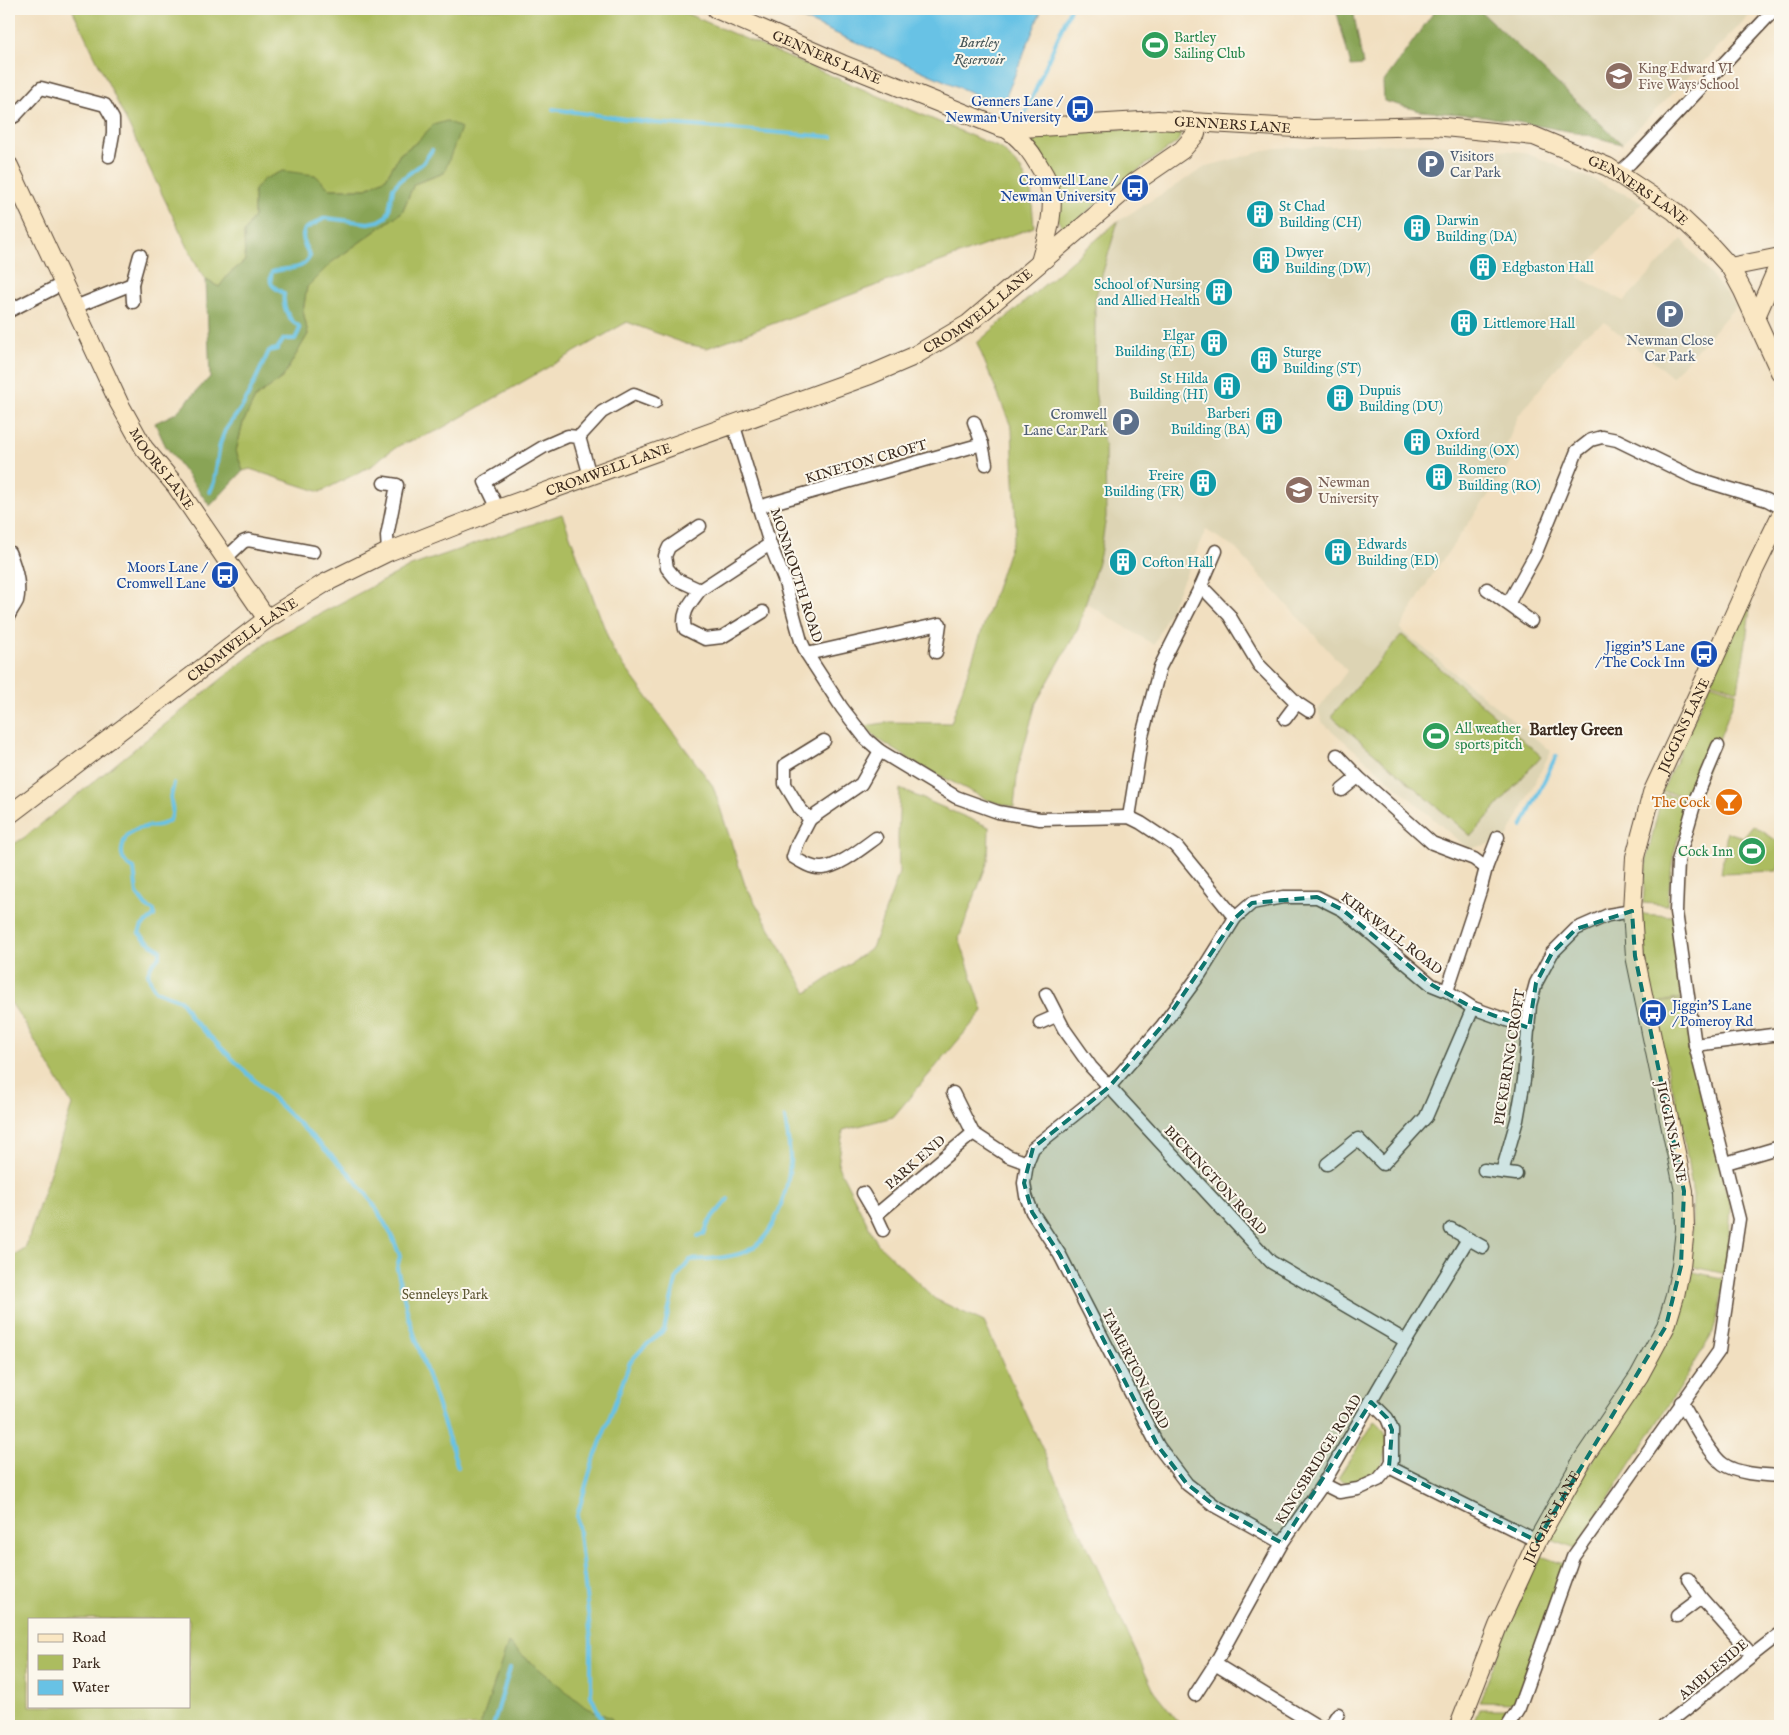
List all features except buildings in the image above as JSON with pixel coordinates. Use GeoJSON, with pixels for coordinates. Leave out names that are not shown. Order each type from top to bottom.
{"type":"FeatureCollection","features":[{"type":"Feature","properties":{"kind":"street","name":"GENNERS LANE"},"geometry":{"type":"LineString","coordinates":[[716,9],[842,64],[1008,129],[1158,120],[1313,129],[1434,126],[1534,136],[1608,167],[1674,211],[1710,245],[1730,267],[1780,372]]}},
{"type":"Feature","properties":{"kind":"street"},"geometry":{"type":"LineString","coordinates":[[1618,174],[1775,9]]}},
{"type":"Feature","properties":{"kind":"street"},"geometry":{"type":"LineString","coordinates":[[9,119],[15,116],[41,88],[105,105],[114,119],[109,156]]}},
{"type":"Feature","properties":{"kind":"street","name":"CROMWELL LANE"},"geometry":{"type":"LineString","coordinates":[[9,815],[267,619],[325,583],[388,552],[498,509],[870,375],[912,357],[968,324],[1134,182],[1182,150],[1196,134],[1197,122]]}},
{"type":"Feature","properties":{"kind":"street"},"geometry":{"type":"LineString","coordinates":[[1008,129],[1030,150],[1049,185],[1051,198],[1049,228],[1040,262]]}},
{"type":"Feature","properties":{"kind":"street","name":"MOORS LANE"},"geometry":{"type":"LineString","coordinates":[[9,166],[119,404],[144,448],[176,486],[267,619]]}},
{"type":"Feature","properties":{"kind":"street"},"geometry":{"type":"LineString","coordinates":[[133,302],[132,284],[140,255]]}},
{"type":"Feature","properties":{"kind":"street"},"geometry":{"type":"LineString","coordinates":[[1730,267],[1780,257]]}},
{"type":"Feature","properties":{"kind":"street"},"geometry":{"type":"LineString","coordinates":[[1755,319],[1780,262]]}},
{"type":"Feature","properties":{"kind":"street"},"geometry":{"type":"LineString","coordinates":[[9,311],[64,283]]}},
{"type":"Feature","properties":{"kind":"street"},"geometry":{"type":"LineString","coordinates":[[75,307],[132,284]]}},
{"type":"Feature","properties":{"kind":"street"},"geometry":{"type":"LineString","coordinates":[[579,437],[602,412],[634,394],[655,402]]}},
{"type":"Feature","properties":{"kind":"street"},"geometry":{"type":"LineString","coordinates":[[974,422],[982,444],[986,464]]}},
{"type":"Feature","properties":{"kind":"street","name":"MONMOUTH ROAD"},"geometry":{"type":"LineString","coordinates":[[733,423],[770,544],[784,579],[801,641],[807,654],[842,708],[866,739],[880,750],[956,797],[998,812],[1040,819],[1129,817]]}},
{"type":"Feature","properties":{"kind":"street"},"geometry":{"type":"LineString","coordinates":[[498,509],[485,482],[545,446],[568,436],[579,437]]}},
{"type":"Feature","properties":{"kind":"street"},"geometry":{"type":"LineString","coordinates":[[579,437],[590,476]]}},
{"type":"Feature","properties":{"kind":"street"},"geometry":{"type":"LineString","coordinates":[[1508,604],[1535,555],[1577,451],[1591,440],[1602,437],[1617,440],[1695,478],[1767,500],[1780,507]]}},
{"type":"Feature","properties":{"kind":"street","name":"KINETON CROFT"},"geometry":{"type":"LineString","coordinates":[[758,507],[982,444]]}},
{"type":"Feature","properties":{"kind":"street"},"geometry":{"type":"LineString","coordinates":[[384,483],[397,485],[387,536],[388,552]]}},
{"type":"Feature","properties":{"kind":"street","name":"JIGGINS LANE"},"geometry":{"type":"LineString","coordinates":[[1459,1726],[1498,1626],[1537,1540],[1583,1460],[1638,1376],[1666,1326],[1675,1296],[1681,1266],[1685,1229],[1684,1191],[1634,956],[1632,911],[1635,857],[1652,793],[1780,517]]}},
{"type":"Feature","properties":{"kind":"street"},"geometry":{"type":"LineString","coordinates":[[700,526],[669,547],[665,556],[667,568],[676,579],[700,590]]}},
{"type":"Feature","properties":{"kind":"street"},"geometry":{"type":"LineString","coordinates":[[226,558],[243,542],[248,540],[313,552]]}},
{"type":"Feature","properties":{"kind":"street"},"geometry":{"type":"LineString","coordinates":[[763,612],[722,637],[705,639],[685,629],[682,618],[700,590],[770,544]]}},
{"type":"Feature","properties":{"kind":"street"},"geometry":{"type":"LineString","coordinates":[[1216,551],[1201,586],[1160,667],[1142,736],[1129,817],[1177,847],[1235,918]]}},
{"type":"Feature","properties":{"kind":"street"},"geometry":{"type":"LineString","coordinates":[[9,552],[16,569],[17,601],[9,615]]}},
{"type":"Feature","properties":{"kind":"street"},"geometry":{"type":"LineString","coordinates":[[1201,586],[1229,615],[1259,665],[1297,703],[1309,711]]}},
{"type":"Feature","properties":{"kind":"street"},"geometry":{"type":"LineString","coordinates":[[1487,589],[1531,620]]}},
{"type":"Feature","properties":{"kind":"street"},"geometry":{"type":"LineString","coordinates":[[807,654],[940,624],[936,652]]}},
{"type":"Feature","properties":{"kind":"street"},"geometry":{"type":"LineString","coordinates":[[1285,719],[1297,703]]}},
{"type":"Feature","properties":{"kind":"street"},"geometry":{"type":"LineString","coordinates":[[810,819],[800,809],[785,784],[785,765],[824,741]]}},
{"type":"Feature","properties":{"kind":"street"},"geometry":{"type":"LineString","coordinates":[[1508,1726],[1519,1708],[1573,1557],[1681,1402],[1719,1351],[1739,1219],[1695,1045],[1676,912],[1678,862],[1696,798],[1718,746]]}},
{"type":"Feature","properties":{"kind":"street"},"geometry":{"type":"LineString","coordinates":[[876,838],[840,863],[822,868],[805,864],[793,857],[798,842],[810,819],[861,784],[880,750]]}},
{"type":"Feature","properties":{"kind":"street"},"geometry":{"type":"LineString","coordinates":[[1337,755],[1358,777],[1432,843],[1474,859],[1486,868]]}},
{"type":"Feature","properties":{"kind":"street"},"geometry":{"type":"LineString","coordinates":[[1342,790],[1358,777]]}},
{"type":"Feature","properties":{"kind":"street"},"geometry":{"type":"LineString","coordinates":[[1447,991],[1486,868],[1498,837]]}},
{"type":"Feature","properties":{"kind":"street","name":"KIRKWALL ROAD"},"geometry":{"type":"LineString","coordinates":[[1109,1087],[1162,1026],[1200,974],[1235,918],[1252,903],[1283,897],[1317,897],[1344,910],[1432,985],[1447,991],[1473,1008],[1529,1028]]}},
{"type":"Feature","properties":{"kind":"street","name":"PICKERING CROFT"},"geometry":{"type":"LineString","coordinates":[[1502,1172],[1520,1104],[1524,1080],[1530,1005],[1536,983],[1552,953],[1576,928],[1608,916],[1632,911]]}},
{"type":"Feature","properties":{"kind":"street","name":"BICKINGTON ROAD"},"geometry":{"type":"LineString","coordinates":[[1046,994],[1056,1016],[1091,1067],[1271,1262],[1406,1341]]}},
{"type":"Feature","properties":{"kind":"street"},"geometry":{"type":"LineString","coordinates":[[1327,1164],[1358,1139],[1383,1164],[1426,1117],[1473,1008]]}},
{"type":"Feature","properties":{"kind":"street"},"geometry":{"type":"LineString","coordinates":[[1040,1023],[1056,1016]]}},
{"type":"Feature","properties":{"kind":"street"},"geometry":{"type":"LineString","coordinates":[[1695,1045],[1780,1034]]}},
{"type":"Feature","properties":{"kind":"street"},"geometry":{"type":"LineString","coordinates":[[953,1093],[973,1133],[1008,1156],[1027,1162],[1033,1148],[1109,1087]]}},
{"type":"Feature","properties":{"kind":"street","name":"PARK END"},"geometry":{"type":"LineString","coordinates":[[876,1215],[973,1133]]}},
{"type":"Feature","properties":{"kind":"street"},"geometry":{"type":"LineString","coordinates":[[1726,1164],[1780,1147]]}},
{"type":"Feature","properties":{"kind":"street","name":"TAMERTON ROAD"},"geometry":{"type":"LineString","coordinates":[[1027,1162],[1024,1183],[1026,1196],[1032,1212],[1060,1255],[1158,1446],[1187,1484],[1214,1505],[1282,1543]]}},
{"type":"Feature","properties":{"kind":"street"},"geometry":{"type":"LineString","coordinates":[[1484,1170],[1516,1174]]}},
{"type":"Feature","properties":{"kind":"street"},"geometry":{"type":"LineString","coordinates":[[863,1192],[883,1230]]}},
{"type":"Feature","properties":{"kind":"street"},"geometry":{"type":"LineString","coordinates":[[1451,1229],[1483,1247]]}},
{"type":"Feature","properties":{"kind":"street","name":"KINGSBRIDGE ROAD"},"geometry":{"type":"LineString","coordinates":[[1195,1695],[1215,1664],[1282,1543],[1323,1484],[1468,1239]]}},
{"type":"Feature","properties":{"kind":"street"},"geometry":{"type":"LineString","coordinates":[[1323,1484],[1339,1492],[1358,1489],[1378,1480],[1389,1468],[1392,1461],[1392,1430],[1387,1418],[1371,1402]]}},
{"type":"Feature","properties":{"kind":"street"},"geometry":{"type":"LineString","coordinates":[[1681,1402],[1711,1450],[1723,1464],[1742,1471],[1780,1476]]}},
{"type":"Feature","properties":{"kind":"street"},"geometry":{"type":"LineString","coordinates":[[1389,1468],[1537,1540]]}},
{"type":"Feature","properties":{"kind":"street"},"geometry":{"type":"LineString","coordinates":[[1688,1579],[1700,1598],[1752,1655]]}},
{"type":"Feature","properties":{"kind":"street"},"geometry":{"type":"LineString","coordinates":[[1677,1616],[1700,1598]]}},
{"type":"Feature","properties":{"kind":"street","name":"AMBLESIDE"},"geometry":{"type":"LineString","coordinates":[[1664,1726],[1692,1706],[1780,1634]]}},
{"type":"Feature","properties":{"kind":"street"},"geometry":{"type":"LineString","coordinates":[[1215,1664],[1317,1726]]}},
{"type":"Feature","properties":{"kind":"street"},"geometry":{"type":"LineString","coordinates":[[1330,1726],[1338,1714]]}},
{"type":"Feature","properties":{"kind":"highlighted area"},"geometry":{"type":"Polygon","coordinates":[[[1317,897],[1343,910],[1432,985],[1473,1008],[1529,1028],[1536,983],[1552,953],[1576,929],[1632,911],[1635,956],[1684,1191],[1681,1266],[1666,1326],[1537,1541],[1389,1467],[1392,1430],[1387,1418],[1371,1402],[1282,1543],[1214,1505],[1187,1484],[1158,1446],[1060,1255],[1032,1212],[1024,1183],[1033,1148],[1109,1087],[1162,1026],[1235,918],[1252,903],[1317,897]]]}},
{"type":"Feature","properties":{"kind":"shaded area","name":"King Edward VI Five Ways School"},"geometry":{"type":"Polygon","coordinates":[[[1478,9],[1756,9],[1622,144],[1478,9]]]}},
{"type":"Feature","properties":{"kind":"shaded area","name":"Newman University"},"geometry":{"type":"Polygon","coordinates":[[[1422,143],[1523,152],[1592,179],[1642,202],[1578,277],[1624,301],[1682,239],[1736,306],[1672,377],[1605,322],[1582,336],[1518,416],[1505,449],[1511,463],[1434,572],[1400,629],[1551,751],[1506,840],[1468,849],[1322,722],[1318,710],[1347,671],[1235,548],[1206,530],[1154,645],[1086,603],[1100,555],[1105,449],[1095,391],[1095,299],[1118,221],[1207,166],[1276,148],[1422,143]]]}},
{"type":"Feature","properties":{"kind":"green space"},"geometry":{"type":"Polygon","coordinates":[[[72,9],[676,9],[1002,149],[1021,169],[1031,192],[1034,227],[707,348],[686,344],[627,322],[437,431],[400,445],[373,465],[320,492],[250,469],[243,471],[236,451],[243,423],[255,398],[283,377],[308,334],[303,311],[307,287],[332,262],[402,212],[414,184],[444,173],[433,126],[417,142],[400,154],[386,178],[365,189],[330,189],[315,175],[254,190],[254,216],[244,234],[245,261],[229,274],[219,287],[206,280],[197,266],[72,9]]]}},
{"type":"Feature","properties":{"kind":"green space"},"geometry":{"type":"Polygon","coordinates":[[[1336,9],[1353,9],[1363,65],[1351,66],[1336,9]]]}},
{"type":"Feature","properties":{"kind":"green space"},"geometry":{"type":"Polygon","coordinates":[[[1436,9],[1478,9],[1622,144],[1574,132],[1482,116],[1420,111],[1384,101],[1383,83],[1436,9]]]}},
{"type":"Feature","properties":{"kind":"green space"},"geometry":{"type":"Polygon","coordinates":[[[447,121],[461,128],[444,173],[414,184],[402,212],[332,262],[307,287],[303,311],[308,334],[283,377],[255,398],[243,423],[236,451],[243,471],[210,506],[165,445],[155,423],[176,413],[210,377],[206,280],[219,287],[229,274],[245,261],[244,233],[254,216],[254,190],[264,179],[283,171],[315,175],[330,189],[365,189],[386,178],[400,154],[417,142],[433,125],[447,121]]]}},
{"type":"Feature","properties":{"kind":"green space"},"geometry":{"type":"Polygon","coordinates":[[[1161,127],[1181,131],[1179,141],[1120,183],[1070,227],[1063,227],[1058,221],[1047,166],[1027,133],[1161,127]]]}},
{"type":"Feature","properties":{"kind":"green space"},"geometry":{"type":"Polygon","coordinates":[[[1118,221],[1095,299],[1095,391],[1105,449],[1106,517],[1100,555],[1078,629],[1036,703],[1018,768],[1014,807],[990,801],[917,764],[878,739],[865,726],[890,722],[951,723],[1016,529],[1012,429],[977,343],[1118,221]]]}},
{"type":"Feature","properties":{"kind":"green space","name":"Senneleys Park"},"geometry":{"type":"Polygon","coordinates":[[[562,514],[613,651],[713,786],[745,885],[807,993],[872,948],[899,873],[900,789],[989,827],[988,861],[959,938],[983,1011],[893,1117],[843,1130],[838,1166],[877,1243],[935,1299],[984,1322],[1154,1691],[1182,1726],[9,1726],[9,1259],[25,1249],[72,1105],[24,1022],[9,1000],[9,847],[25,837],[270,640],[411,566],[562,514]]]}},
{"type":"Feature","properties":{"kind":"green space"},"geometry":{"type":"Polygon","coordinates":[[[1751,599],[1746,642],[1738,690],[1710,681],[1751,599]]]}},
{"type":"Feature","properties":{"kind":"green space","name":"All weather sports pitch"},"geometry":{"type":"Polygon","coordinates":[[[1402,635],[1541,756],[1471,836],[1331,716],[1402,635]]]}},
{"type":"Feature","properties":{"kind":"green space"},"geometry":{"type":"Polygon","coordinates":[[[1710,683],[1737,692],[1695,797],[1662,792],[1710,683]]]}},
{"type":"Feature","properties":{"kind":"green space"},"geometry":{"type":"Polygon","coordinates":[[[1662,794],[1689,799],[1673,857],[1667,905],[1643,903],[1647,858],[1662,794]]]}},
{"type":"Feature","properties":{"kind":"green space","name":"Cock Inn"},"geometry":{"type":"Polygon","coordinates":[[[1753,825],[1780,843],[1780,860],[1777,871],[1721,873],[1727,832],[1743,837],[1753,825]]]}},
{"type":"Feature","properties":{"kind":"green space"},"geometry":{"type":"Polygon","coordinates":[[[1639,914],[1673,916],[1681,998],[1651,1004],[1639,914]]]}},
{"type":"Feature","properties":{"kind":"green space"},"geometry":{"type":"Polygon","coordinates":[[[1681,999],[1731,1208],[1726,1274],[1690,1266],[1693,1196],[1682,1125],[1651,1005],[1681,999]]]}},
{"type":"Feature","properties":{"kind":"green space"},"geometry":{"type":"Polygon","coordinates":[[[1689,1271],[1726,1279],[1713,1333],[1576,1549],[1546,1538],[1671,1328],[1689,1271]]]}},
{"type":"Feature","properties":{"kind":"green space"},"geometry":{"type":"Polygon","coordinates":[[[1375,1421],[1384,1431],[1387,1442],[1385,1455],[1380,1466],[1371,1476],[1361,1482],[1349,1483],[1338,1478],[1375,1421]]]}},
{"type":"Feature","properties":{"kind":"green space"},"geometry":{"type":"Polygon","coordinates":[[[1538,1555],[1569,1566],[1515,1703],[1479,1702],[1538,1555]]]}},
{"type":"Feature","properties":{"kind":"green space"},"geometry":{"type":"Polygon","coordinates":[[[508,1643],[585,1707],[611,1718],[615,1726],[480,1726],[508,1643]]]}},
{"type":"Feature","properties":{"kind":"green space"},"geometry":{"type":"Polygon","coordinates":[[[1479,1709],[1513,1709],[1503,1726],[1472,1726],[1479,1709]]]}},
{"type":"Feature","properties":{"kind":"water","name":"Bartley Reservoir"},"geometry":{"type":"Polygon","coordinates":[[[780,9],[1042,9],[1002,106],[780,9]]]}},
{"type":"Feature","properties":{"kind":"waterway"},"geometry":{"type":"LineString","coordinates":[[1026,112],[1070,9]]}},
{"type":"Feature","properties":{"kind":"waterway"},"geometry":{"type":"LineString","coordinates":[[553,109],[655,123],[832,137]]}},
{"type":"Feature","properties":{"kind":"waterway"},"geometry":{"type":"LineString","coordinates":[[210,492],[214,482],[220,444],[225,431],[244,404],[269,351],[277,349],[284,339],[295,339],[299,331],[299,326],[295,324],[287,312],[284,294],[271,284],[272,272],[298,267],[307,261],[310,256],[304,244],[303,235],[305,229],[325,218],[368,223],[379,221],[386,217],[389,211],[393,188],[399,181],[423,163],[432,150]]}},
{"type":"Feature","properties":{"kind":"waterway"},"geometry":{"type":"LineString","coordinates":[[1522,827],[1556,756]]}},
{"type":"Feature","properties":{"kind":"waterway"},"geometry":{"type":"LineString","coordinates":[[174,783],[170,819],[165,823],[143,827],[129,833],[122,850],[122,856],[125,861],[134,869],[137,894],[146,906],[154,911],[154,916],[142,926],[139,933],[160,950],[160,956],[152,964],[148,973],[151,983],[156,991],[180,1000],[190,1017],[349,1173],[371,1200],[392,1236],[400,1256],[397,1268],[408,1315],[458,1467]]}},
{"type":"Feature","properties":{"kind":"waterway"},"geometry":{"type":"LineString","coordinates":[[605,1726],[591,1696],[591,1639],[577,1516],[591,1468],[630,1362],[664,1330],[677,1277],[690,1260],[730,1256],[745,1252],[760,1242],[768,1233],[780,1209],[789,1171],[790,1150],[785,1118]]}},
{"type":"Feature","properties":{"kind":"waterway"},"geometry":{"type":"LineString","coordinates":[[698,1236],[704,1234],[709,1222],[728,1199]]}},
{"type":"Feature","properties":{"kind":"waterway"},"geometry":{"type":"LineString","coordinates":[[493,1726],[510,1668]]}},
{"type":"Feature","properties":{"kind":"place","name":"Bartley Sailing Club"},"geometry":{"type":"Point","coordinates":[1155,45]}},
{"type":"Feature","properties":{"kind":"place","name":"King Edward VI Five Ways School"},"geometry":{"type":"Point","coordinates":[1619,76]}},
{"type":"Feature","properties":{"kind":"place","name":"Genners Lane / Newman University"},"geometry":{"type":"Point","coordinates":[1080,109]}},
{"type":"Feature","properties":{"kind":"place","name":"Visitors Car Park"},"geometry":{"type":"Point","coordinates":[1431,164]}},
{"type":"Feature","properties":{"kind":"place","name":"Cromwell Lane / Newman University"},"geometry":{"type":"Point","coordinates":[1135,188]}},
{"type":"Feature","properties":{"kind":"place","name":"St Chad Building (CH)"},"geometry":{"type":"Point","coordinates":[1260,214]}},
{"type":"Feature","properties":{"kind":"place","name":"Darwin Building (DA)"},"geometry":{"type":"Point","coordinates":[1417,228]}},
{"type":"Feature","properties":{"kind":"place","name":"Dwyer Building (DW)"},"geometry":{"type":"Point","coordinates":[1266,260]}},
{"type":"Feature","properties":{"kind":"place","name":"Edgbaston Hall"},"geometry":{"type":"Point","coordinates":[1483,267]}},
{"type":"Feature","properties":{"kind":"place","name":"School of Nursing and Allied Health"},"geometry":{"type":"Point","coordinates":[1219,292]}},
{"type":"Feature","properties":{"kind":"place","name":"Newman Close Car Park"},"geometry":{"type":"Point","coordinates":[1670,314]}},
{"type":"Feature","properties":{"kind":"place","name":"Littlemore Hall"},"geometry":{"type":"Point","coordinates":[1464,323]}},
{"type":"Feature","properties":{"kind":"place","name":"Elgar Building (EL)"},"geometry":{"type":"Point","coordinates":[1214,343]}},
{"type":"Feature","properties":{"kind":"place","name":"Sturge Building (ST)"},"geometry":{"type":"Point","coordinates":[1264,360]}},
{"type":"Feature","properties":{"kind":"place","name":"St Hilda Building (HI)"},"geometry":{"type":"Point","coordinates":[1227,386]}},
{"type":"Feature","properties":{"kind":"place","name":"Dupuis Building (DU)"},"geometry":{"type":"Point","coordinates":[1340,398]}},
{"type":"Feature","properties":{"kind":"place","name":"Barberi Building (BA)"},"geometry":{"type":"Point","coordinates":[1269,421]}},
{"type":"Feature","properties":{"kind":"place","name":"Cromwell Lane Car Park"},"geometry":{"type":"Point","coordinates":[1126,422]}},
{"type":"Feature","properties":{"kind":"place","name":"Oxford Building (OX)"},"geometry":{"type":"Point","coordinates":[1417,442]}},
{"type":"Feature","properties":{"kind":"place","name":"Romero Building (RO)"},"geometry":{"type":"Point","coordinates":[1439,477]}},
{"type":"Feature","properties":{"kind":"place","name":"Freire Building (FR)"},"geometry":{"type":"Point","coordinates":[1203,483]}},
{"type":"Feature","properties":{"kind":"place","name":"Newman University"},"geometry":{"type":"Point","coordinates":[1299,490]}},
{"type":"Feature","properties":{"kind":"place","name":"Edwards Building (ED)"},"geometry":{"type":"Point","coordinates":[1338,552]}},
{"type":"Feature","properties":{"kind":"place","name":"Cofton Hall"},"geometry":{"type":"Point","coordinates":[1123,562]}},
{"type":"Feature","properties":{"kind":"place","name":"Moors Lane / Cromwell Lane"},"geometry":{"type":"Point","coordinates":[225,575]}},
{"type":"Feature","properties":{"kind":"place","name":"Jiggin'S Lane / The Cock Inn"},"geometry":{"type":"Point","coordinates":[1704,654]}},
{"type":"Feature","properties":{"kind":"place","name":"All weather sports pitch"},"geometry":{"type":"Point","coordinates":[1436,736]}},
{"type":"Feature","properties":{"kind":"place","name":"The Cock"},"geometry":{"type":"Point","coordinates":[1729,802]}},
{"type":"Feature","properties":{"kind":"place","name":"Cock Inn"},"geometry":{"type":"Point","coordinates":[1752,851]}},
{"type":"Feature","properties":{"kind":"place","name":"Jiggin'S Lane / Pomeroy Rd"},"geometry":{"type":"Point","coordinates":[1653,1013]}},
{"type":"Feature","properties":{"kind":"district","name":"Bartley Green"},"geometry":{"type":"Point","coordinates":[1576,729]}}]}
